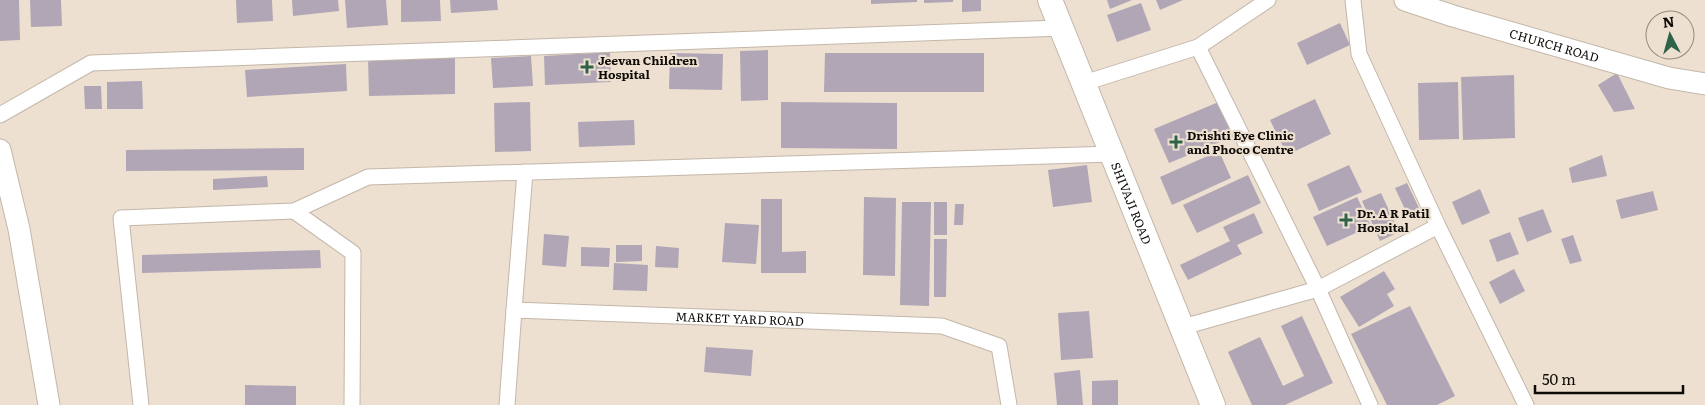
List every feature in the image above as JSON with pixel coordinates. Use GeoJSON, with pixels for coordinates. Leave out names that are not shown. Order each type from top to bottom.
{"type":"FeatureCollection","features":[{"type":"Feature","properties":{"kind":"main road","name":"SHIVAJI ROAD"},"geometry":{"type":"LineString","coordinates":[[1050,0],[1213,405]]}},
{"type":"Feature","properties":{"kind":"main road","name":"CHURCH ROAD"},"geometry":{"type":"LineString","coordinates":[[1404,0],[1453,16],[1669,78],[1705,84]]}},
{"type":"Feature","properties":{"kind":"main road"},"geometry":{"type":"LineString","coordinates":[[0,150],[20,229],[49,405]]}},
{"type":"Feature","properties":{"kind":"street"},"geometry":{"type":"LineString","coordinates":[[1084,83],[1198,47],[1268,0]]}},
{"type":"Feature","properties":{"kind":"street"},"geometry":{"type":"LineString","coordinates":[[1353,0],[1359,54],[1438,226],[1526,405]]}},
{"type":"Feature","properties":{"kind":"street"},"geometry":{"type":"LineString","coordinates":[[0,116],[91,63],[1061,28]]}},
{"type":"Feature","properties":{"kind":"street"},"geometry":{"type":"LineString","coordinates":[[1198,47],[1318,289],[1370,405]]}},
{"type":"Feature","properties":{"kind":"street"},"geometry":{"type":"LineString","coordinates":[[141,405],[121,218],[294,211],[368,177],[1112,154]]}},
{"type":"Feature","properties":{"kind":"street"},"geometry":{"type":"LineString","coordinates":[[507,405],[525,172]]}},
{"type":"Feature","properties":{"kind":"street"},"geometry":{"type":"LineString","coordinates":[[294,211],[353,253],[352,405]]}},
{"type":"Feature","properties":{"kind":"street"},"geometry":{"type":"LineString","coordinates":[[1182,327],[1318,289],[1438,226]]}},
{"type":"Feature","properties":{"kind":"street","name":"MARKET YARD ROAD"},"geometry":{"type":"LineString","coordinates":[[514,310],[942,326],[999,346],[1008,405]]}},
{"type":"Feature","properties":{"kind":"building"},"geometry":{"type":"Polygon","coordinates":[[[0,0],[19,0],[20,40],[0,41],[0,0]]]}},
{"type":"Feature","properties":{"kind":"building"},"geometry":{"type":"Polygon","coordinates":[[[30,0],[61,0],[62,26],[31,27],[30,0]]]}},
{"type":"Feature","properties":{"kind":"building"},"geometry":{"type":"Polygon","coordinates":[[[236,0],[272,0],[273,21],[237,23],[236,0]]]}},
{"type":"Feature","properties":{"kind":"building"},"geometry":{"type":"Polygon","coordinates":[[[292,0],[338,0],[339,11],[293,16],[292,0]]]}},
{"type":"Feature","properties":{"kind":"building"},"geometry":{"type":"Polygon","coordinates":[[[345,0],[386,0],[388,25],[347,28],[345,0]]]}},
{"type":"Feature","properties":{"kind":"building"},"geometry":{"type":"Polygon","coordinates":[[[401,0],[440,0],[441,21],[401,22],[401,0]]]}},
{"type":"Feature","properties":{"kind":"building"},"geometry":{"type":"Polygon","coordinates":[[[450,0],[497,0],[498,10],[451,13],[450,0]]]}},
{"type":"Feature","properties":{"kind":"building"},"geometry":{"type":"Polygon","coordinates":[[[871,0],[917,0],[917,2],[871,4],[871,0]]]}},
{"type":"Feature","properties":{"kind":"building"},"geometry":{"type":"Polygon","coordinates":[[[924,0],[953,0],[953,2],[924,3],[924,0]]]}},
{"type":"Feature","properties":{"kind":"building"},"geometry":{"type":"Polygon","coordinates":[[[962,0],[981,0],[981,11],[962,12],[962,0]]]}},
{"type":"Feature","properties":{"kind":"building"},"geometry":{"type":"Polygon","coordinates":[[[1107,0],[1132,0],[1110,9],[1107,0]]]}},
{"type":"Feature","properties":{"kind":"building"},"geometry":{"type":"Polygon","coordinates":[[[1156,0],[1183,0],[1160,10],[1156,0]]]}},
{"type":"Feature","properties":{"kind":"building"},"geometry":{"type":"Polygon","coordinates":[[[1141,3],[1151,30],[1117,42],[1107,15],[1141,3]]]}},
{"type":"Feature","properties":{"kind":"building"},"geometry":{"type":"Polygon","coordinates":[[[1340,23],[1350,45],[1307,65],[1297,43],[1340,23]]]}},
{"type":"Feature","properties":{"kind":"building"},"geometry":{"type":"Polygon","coordinates":[[[768,50],[768,100],[741,101],[740,51],[768,50]]]}},
{"type":"Feature","properties":{"kind":"building"},"geometry":{"type":"Polygon","coordinates":[[[610,52],[611,82],[545,85],[544,56],[610,52]]]}},
{"type":"Feature","properties":{"kind":"building"},"geometry":{"type":"Polygon","coordinates":[[[670,53],[723,54],[722,90],[669,89],[670,53]]]}},
{"type":"Feature","properties":{"kind":"building"},"geometry":{"type":"Polygon","coordinates":[[[825,53],[984,53],[984,92],[824,92],[825,53]]]}},
{"type":"Feature","properties":{"kind":"building"},"geometry":{"type":"Polygon","coordinates":[[[531,56],[533,86],[493,88],[491,58],[531,56]]]}},
{"type":"Feature","properties":{"kind":"building"},"geometry":{"type":"Polygon","coordinates":[[[455,57],[455,94],[369,96],[368,58],[455,57]]]}},
{"type":"Feature","properties":{"kind":"building"},"geometry":{"type":"Polygon","coordinates":[[[346,64],[347,91],[247,97],[245,70],[346,64]]]}},
{"type":"Feature","properties":{"kind":"building"},"geometry":{"type":"Polygon","coordinates":[[[1617,73],[1635,109],[1614,112],[1598,85],[1617,73]]]}},
{"type":"Feature","properties":{"kind":"building"},"geometry":{"type":"Polygon","coordinates":[[[1514,75],[1515,138],[1463,140],[1461,77],[1514,75]]]}},
{"type":"Feature","properties":{"kind":"building"},"geometry":{"type":"Polygon","coordinates":[[[142,81],[143,109],[107,109],[107,82],[142,81]]]}},
{"type":"Feature","properties":{"kind":"building"},"geometry":{"type":"Polygon","coordinates":[[[1458,82],[1459,139],[1419,140],[1418,83],[1458,82]]]}},
{"type":"Feature","properties":{"kind":"building"},"geometry":{"type":"Polygon","coordinates":[[[84,86],[101,86],[102,109],[85,109],[84,86]]]}},
{"type":"Feature","properties":{"kind":"building"},"geometry":{"type":"Polygon","coordinates":[[[1315,99],[1331,134],[1287,155],[1270,120],[1315,99]]]}},
{"type":"Feature","properties":{"kind":"building"},"geometry":{"type":"Polygon","coordinates":[[[1221,101],[1235,136],[1169,163],[1154,129],[1221,101]]]}},
{"type":"Feature","properties":{"kind":"building"},"geometry":{"type":"Polygon","coordinates":[[[530,102],[531,151],[495,152],[494,103],[530,102]]]}},
{"type":"Feature","properties":{"kind":"building"},"geometry":{"type":"Polygon","coordinates":[[[781,102],[897,103],[897,149],[781,148],[781,102]]]}},
{"type":"Feature","properties":{"kind":"building"},"geometry":{"type":"Polygon","coordinates":[[[634,120],[635,145],[579,147],[578,122],[634,120]]]}},
{"type":"Feature","properties":{"kind":"building"},"geometry":{"type":"Polygon","coordinates":[[[304,148],[304,170],[126,171],[126,150],[304,148]]]}},
{"type":"Feature","properties":{"kind":"building"},"geometry":{"type":"Polygon","coordinates":[[[1219,151],[1231,178],[1172,205],[1160,177],[1219,151]]]}},
{"type":"Feature","properties":{"kind":"building"},"geometry":{"type":"Polygon","coordinates":[[[1602,155],[1607,176],[1572,183],[1569,168],[1602,155]]]}},
{"type":"Feature","properties":{"kind":"building"},"geometry":{"type":"Polygon","coordinates":[[[1087,165],[1092,202],[1053,207],[1048,170],[1087,165]]]}},
{"type":"Feature","properties":{"kind":"building"},"geometry":{"type":"Polygon","coordinates":[[[1349,165],[1362,192],[1319,211],[1307,184],[1349,165]]]}},
{"type":"Feature","properties":{"kind":"building"},"geometry":{"type":"Polygon","coordinates":[[[1248,175],[1261,203],[1197,233],[1183,205],[1248,175]]]}},
{"type":"Feature","properties":{"kind":"building"},"geometry":{"type":"Polygon","coordinates":[[[267,176],[268,187],[213,190],[213,179],[267,176]]]}},
{"type":"Feature","properties":{"kind":"building"},"geometry":{"type":"Polygon","coordinates":[[[1407,183],[1420,210],[1408,216],[1395,188],[1407,183]]]}},
{"type":"Feature","properties":{"kind":"building"},"geometry":{"type":"Polygon","coordinates":[[[1480,189],[1490,213],[1462,225],[1452,202],[1480,189]]]}},
{"type":"Feature","properties":{"kind":"building"},"geometry":{"type":"Polygon","coordinates":[[[1653,191],[1658,210],[1621,219],[1616,200],[1653,191]]]}},
{"type":"Feature","properties":{"kind":"building"},"geometry":{"type":"Polygon","coordinates":[[[1381,193],[1399,232],[1380,241],[1362,201],[1381,193]]]}},
{"type":"Feature","properties":{"kind":"building"},"geometry":{"type":"Polygon","coordinates":[[[864,197],[896,198],[895,276],[863,275],[864,197]]]}},
{"type":"Feature","properties":{"kind":"building"},"geometry":{"type":"Polygon","coordinates":[[[1357,197],[1371,226],[1327,246],[1313,217],[1357,197]]]}},
{"type":"Feature","properties":{"kind":"building"},"geometry":{"type":"Polygon","coordinates":[[[761,199],[782,199],[782,252],[806,251],[806,273],[761,273],[761,199]]]}},
{"type":"Feature","properties":{"kind":"building"},"geometry":{"type":"Polygon","coordinates":[[[902,202],[931,202],[929,306],[900,305],[902,202]]]}},
{"type":"Feature","properties":{"kind":"building"},"geometry":{"type":"Polygon","coordinates":[[[934,202],[947,202],[947,235],[934,235],[934,202]]]}},
{"type":"Feature","properties":{"kind":"building"},"geometry":{"type":"Polygon","coordinates":[[[955,204],[964,204],[963,225],[954,225],[955,204]]]}},
{"type":"Feature","properties":{"kind":"building"},"geometry":{"type":"Polygon","coordinates":[[[1543,209],[1552,232],[1527,242],[1518,218],[1543,209]]]}},
{"type":"Feature","properties":{"kind":"building"},"geometry":{"type":"Polygon","coordinates":[[[1254,213],[1263,233],[1237,245],[1242,254],[1188,280],[1180,265],[1230,241],[1223,227],[1254,213]]]}},
{"type":"Feature","properties":{"kind":"building"},"geometry":{"type":"Polygon","coordinates":[[[725,223],[759,225],[756,264],[722,262],[725,223]]]}},
{"type":"Feature","properties":{"kind":"building"},"geometry":{"type":"Polygon","coordinates":[[[1510,232],[1519,254],[1497,262],[1489,240],[1510,232]]]}},
{"type":"Feature","properties":{"kind":"building"},"geometry":{"type":"Polygon","coordinates":[[[544,234],[569,236],[566,267],[542,265],[544,234]]]}},
{"type":"Feature","properties":{"kind":"building"},"geometry":{"type":"Polygon","coordinates":[[[1573,235],[1582,261],[1570,264],[1561,239],[1573,235]]]}},
{"type":"Feature","properties":{"kind":"building"},"geometry":{"type":"Polygon","coordinates":[[[934,239],[947,239],[946,297],[934,297],[934,239]]]}},
{"type":"Feature","properties":{"kind":"building"},"geometry":{"type":"Polygon","coordinates":[[[616,245],[642,245],[642,261],[616,262],[616,245]]]}},
{"type":"Feature","properties":{"kind":"building"},"geometry":{"type":"Polygon","coordinates":[[[656,246],[679,248],[678,268],[655,267],[656,246]]]}},
{"type":"Feature","properties":{"kind":"building"},"geometry":{"type":"Polygon","coordinates":[[[581,247],[610,248],[609,267],[581,266],[581,247]]]}},
{"type":"Feature","properties":{"kind":"building"},"geometry":{"type":"Polygon","coordinates":[[[320,250],[321,268],[142,273],[142,255],[320,250]]]}},
{"type":"Feature","properties":{"kind":"building"},"geometry":{"type":"Polygon","coordinates":[[[614,263],[648,265],[647,291],[613,290],[614,263]]]}},
{"type":"Feature","properties":{"kind":"building"},"geometry":{"type":"Polygon","coordinates":[[[1514,269],[1525,291],[1500,304],[1489,282],[1514,269]]]}},
{"type":"Feature","properties":{"kind":"building"},"geometry":{"type":"Polygon","coordinates":[[[1384,271],[1395,289],[1387,294],[1394,306],[1359,327],[1340,297],[1384,271]]]}},
{"type":"Feature","properties":{"kind":"building"},"geometry":{"type":"Polygon","coordinates":[[[1410,306],[1455,396],[1437,405],[1387,405],[1351,334],[1410,306]]]}},
{"type":"Feature","properties":{"kind":"building"},"geometry":{"type":"Polygon","coordinates":[[[1089,311],[1093,358],[1061,360],[1058,313],[1089,311]]]}},
{"type":"Feature","properties":{"kind":"building"},"geometry":{"type":"Polygon","coordinates":[[[1302,316],[1333,383],[1285,405],[1252,405],[1228,352],[1260,337],[1283,386],[1304,376],[1281,326],[1302,316]]]}},
{"type":"Feature","properties":{"kind":"building"},"geometry":{"type":"Polygon","coordinates":[[[706,347],[753,350],[751,376],[704,372],[706,347]]]}},
{"type":"Feature","properties":{"kind":"building"},"geometry":{"type":"Polygon","coordinates":[[[1080,370],[1083,405],[1057,405],[1054,373],[1080,370]]]}},
{"type":"Feature","properties":{"kind":"building"},"geometry":{"type":"Polygon","coordinates":[[[1118,380],[1118,405],[1092,405],[1092,381],[1118,380]]]}},
{"type":"Feature","properties":{"kind":"building"},"geometry":{"type":"Polygon","coordinates":[[[245,385],[296,386],[296,405],[245,405],[245,385]]]}},
{"type":"Feature","properties":{"kind":"place","name":"Jeevan Children Hospital"},"geometry":{"type":"Point","coordinates":[587,67]}},
{"type":"Feature","properties":{"kind":"place","name":"Drishti Eye Clinic and Phoco Centre"},"geometry":{"type":"Point","coordinates":[1176,142]}},
{"type":"Feature","properties":{"kind":"place","name":"Dr. A R Patil Hospital"},"geometry":{"type":"Point","coordinates":[1346,220]}}]}
